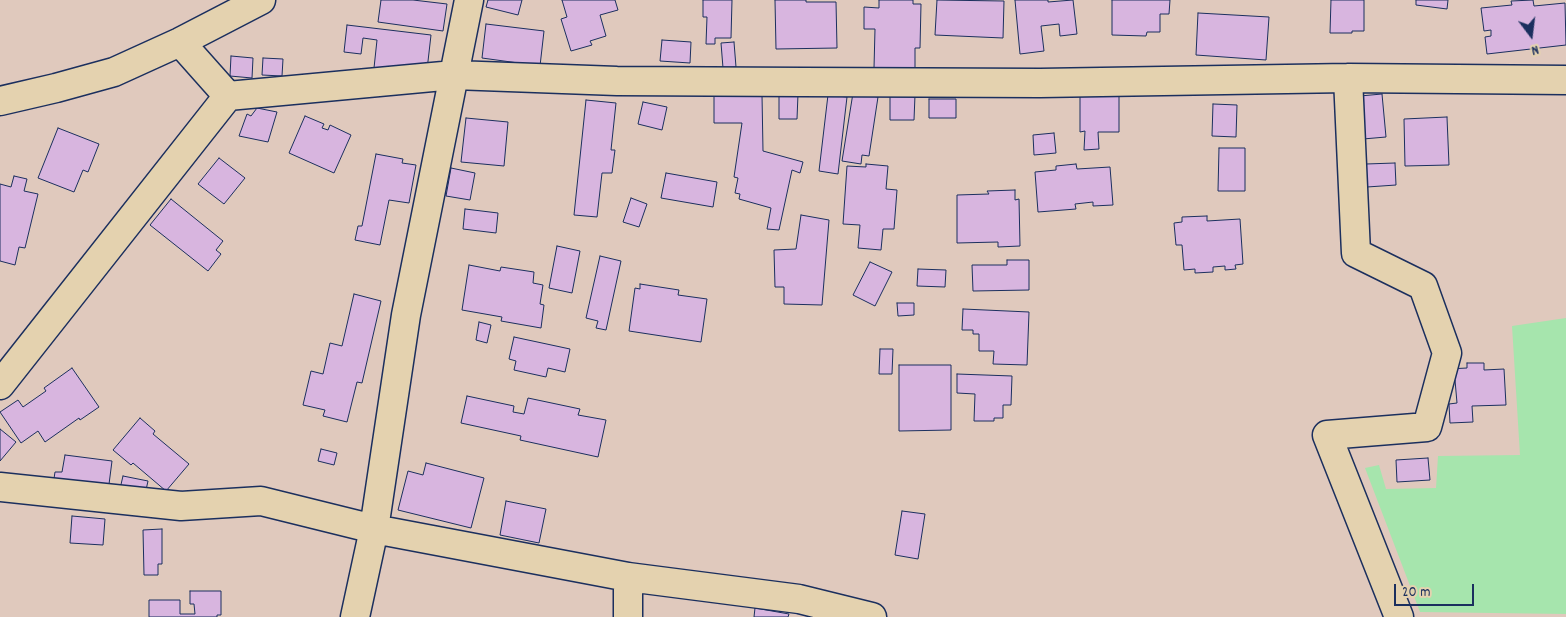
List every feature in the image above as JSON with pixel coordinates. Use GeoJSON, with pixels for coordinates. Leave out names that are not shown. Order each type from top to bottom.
{"type":"FeatureCollection","features":[{"type":"Feature","properties":{"kind":"street"},"geometry":{"type":"LineString","coordinates":[[0,101],[114,72],[180,42],[261,0]]}},
{"type":"Feature","properties":{"kind":"street"},"geometry":{"type":"LineString","coordinates":[[355,617],[374,529],[406,315],[469,0]]}},
{"type":"Feature","properties":{"kind":"street"},"geometry":{"type":"LineString","coordinates":[[180,42],[228,96]]}},
{"type":"Feature","properties":{"kind":"street"},"geometry":{"type":"LineString","coordinates":[[0,384],[228,96],[454,75],[617,81],[991,83],[1348,78],[1566,80]]}},
{"type":"Feature","properties":{"kind":"street"},"geometry":{"type":"LineString","coordinates":[[1348,78],[1356,253],[1423,286],[1447,353],[1427,427],[1327,435],[1399,617]]}},
{"type":"Feature","properties":{"kind":"street"},"geometry":{"type":"LineString","coordinates":[[0,487],[181,506],[261,501],[374,529],[628,577],[799,599],[872,617]]}},
{"type":"Feature","properties":{"kind":"street"},"geometry":{"type":"LineString","coordinates":[[628,577],[628,617]]}},
{"type":"Feature","properties":{"kind":"green space"},"geometry":{"type":"Polygon","coordinates":[[[1566,318],[1566,614],[1420,612],[1365,468],[1379,465],[1386,489],[1436,488],[1438,456],[1520,455],[1512,326],[1566,318]]]}},
{"type":"Feature","properties":{"kind":"building"},"geometry":{"type":"Polygon","coordinates":[[[381,0],[413,0],[447,4],[443,31],[378,22],[381,0]]]}},
{"type":"Feature","properties":{"kind":"building"},"geometry":{"type":"Polygon","coordinates":[[[488,0],[522,0],[518,15],[486,7],[488,0]]]}},
{"type":"Feature","properties":{"kind":"building"},"geometry":{"type":"Polygon","coordinates":[[[562,0],[615,0],[618,10],[600,15],[606,36],[590,41],[592,45],[571,51],[561,19],[567,17],[562,0]]]}},
{"type":"Feature","properties":{"kind":"building"},"geometry":{"type":"Polygon","coordinates":[[[703,0],[732,0],[731,38],[715,38],[715,44],[706,44],[707,17],[703,17],[703,0]]]}},
{"type":"Feature","properties":{"kind":"building"},"geometry":{"type":"Polygon","coordinates":[[[775,0],[836,2],[837,48],[776,49],[775,0]]]}},
{"type":"Feature","properties":{"kind":"building"},"geometry":{"type":"Polygon","coordinates":[[[879,0],[913,0],[913,4],[921,4],[920,48],[915,48],[915,69],[874,68],[875,29],[864,29],[864,7],[879,8],[879,0]]]}},
{"type":"Feature","properties":{"kind":"building"},"geometry":{"type":"Polygon","coordinates":[[[937,0],[1004,1],[1003,38],[935,35],[937,0]]]}},
{"type":"Feature","properties":{"kind":"building"},"geometry":{"type":"Polygon","coordinates":[[[1015,0],[1048,0],[1048,2],[1073,0],[1077,34],[1060,36],[1059,24],[1041,26],[1044,51],[1020,54],[1015,0]]]}},
{"type":"Feature","properties":{"kind":"building"},"geometry":{"type":"Polygon","coordinates":[[[1112,0],[1170,0],[1169,14],[1160,14],[1160,32],[1147,32],[1146,36],[1112,35],[1112,0]]]}},
{"type":"Feature","properties":{"kind":"building"},"geometry":{"type":"Polygon","coordinates":[[[1331,0],[1364,0],[1364,31],[1330,33],[1331,0]]]}},
{"type":"Feature","properties":{"kind":"building"},"geometry":{"type":"Polygon","coordinates":[[[1416,0],[1448,0],[1447,9],[1416,5],[1416,0]]]}},
{"type":"Feature","properties":{"kind":"building"},"geometry":{"type":"Polygon","coordinates":[[[1533,0],[1534,6],[1565,3],[1566,45],[1487,54],[1485,37],[1491,36],[1491,30],[1484,31],[1481,8],[1512,5],[1511,1],[1533,0]]]}},
{"type":"Feature","properties":{"kind":"building"},"geometry":{"type":"Polygon","coordinates":[[[1198,13],[1269,17],[1266,60],[1196,55],[1198,13]]]}},
{"type":"Feature","properties":{"kind":"building"},"geometry":{"type":"Polygon","coordinates":[[[486,24],[544,31],[540,66],[482,58],[486,24]]]}},
{"type":"Feature","properties":{"kind":"building"},"geometry":{"type":"Polygon","coordinates":[[[347,25],[431,35],[427,70],[393,66],[393,70],[374,68],[377,40],[363,38],[361,54],[344,52],[347,25]]]}},
{"type":"Feature","properties":{"kind":"building"},"geometry":{"type":"Polygon","coordinates":[[[662,40],[691,42],[690,63],[660,61],[662,40]]]}},
{"type":"Feature","properties":{"kind":"building"},"geometry":{"type":"Polygon","coordinates":[[[734,42],[736,67],[723,68],[721,43],[734,42]]]}},
{"type":"Feature","properties":{"kind":"building"},"geometry":{"type":"Polygon","coordinates":[[[231,56],[253,58],[252,78],[230,76],[231,56]]]}},
{"type":"Feature","properties":{"kind":"building"},"geometry":{"type":"Polygon","coordinates":[[[263,58],[283,59],[282,76],[262,75],[263,58]]]}},
{"type":"Feature","properties":{"kind":"building"},"geometry":{"type":"Polygon","coordinates":[[[779,93],[798,94],[797,119],[779,119],[779,93]]]}},
{"type":"Feature","properties":{"kind":"building"},"geometry":{"type":"Polygon","coordinates":[[[853,93],[878,97],[869,156],[862,155],[861,164],[842,161],[853,93]]]}},
{"type":"Feature","properties":{"kind":"building"},"geometry":{"type":"Polygon","coordinates":[[[1080,93],[1119,93],[1119,132],[1098,132],[1099,149],[1084,150],[1085,131],[1080,132],[1080,93]]]}},
{"type":"Feature","properties":{"kind":"building"},"geometry":{"type":"Polygon","coordinates":[[[714,94],[762,95],[763,151],[803,162],[800,173],[792,170],[779,230],[767,229],[771,208],[739,199],[740,194],[735,193],[738,178],[734,177],[742,123],[714,123],[714,94]]]}},
{"type":"Feature","properties":{"kind":"building"},"geometry":{"type":"Polygon","coordinates":[[[1382,94],[1386,137],[1363,139],[1360,96],[1382,94]]]}},
{"type":"Feature","properties":{"kind":"building"},"geometry":{"type":"Polygon","coordinates":[[[828,95],[847,97],[838,174],[819,171],[828,95]]]}},
{"type":"Feature","properties":{"kind":"building"},"geometry":{"type":"Polygon","coordinates":[[[890,95],[915,95],[914,120],[890,120],[890,95]]]}},
{"type":"Feature","properties":{"kind":"building"},"geometry":{"type":"Polygon","coordinates":[[[929,99],[956,99],[956,118],[929,118],[929,99]]]}},
{"type":"Feature","properties":{"kind":"building"},"geometry":{"type":"Polygon","coordinates":[[[586,100],[616,103],[611,150],[615,150],[612,173],[602,173],[597,217],[574,215],[586,100]]]}},
{"type":"Feature","properties":{"kind":"building"},"geometry":{"type":"Polygon","coordinates":[[[643,102],[667,107],[662,130],[638,124],[643,102]]]}},
{"type":"Feature","properties":{"kind":"building"},"geometry":{"type":"Polygon","coordinates":[[[1213,104],[1237,105],[1236,137],[1212,136],[1213,104]]]}},
{"type":"Feature","properties":{"kind":"building"},"geometry":{"type":"Polygon","coordinates":[[[257,108],[277,112],[268,142],[239,136],[247,114],[251,116],[257,108]]]}},
{"type":"Feature","properties":{"kind":"building"},"geometry":{"type":"Polygon","coordinates":[[[305,116],[324,124],[322,128],[328,130],[330,125],[351,135],[334,173],[289,153],[305,116]]]}},
{"type":"Feature","properties":{"kind":"building"},"geometry":{"type":"Polygon","coordinates":[[[1447,117],[1449,165],[1405,166],[1404,119],[1447,117]]]}},
{"type":"Feature","properties":{"kind":"building"},"geometry":{"type":"Polygon","coordinates":[[[466,118],[508,122],[504,166],[461,162],[466,118]]]}},
{"type":"Feature","properties":{"kind":"building"},"geometry":{"type":"Polygon","coordinates":[[[58,128],[99,144],[88,172],[83,170],[74,192],[38,178],[58,128]]]}},
{"type":"Feature","properties":{"kind":"building"},"geometry":{"type":"Polygon","coordinates":[[[1054,133],[1056,153],[1034,155],[1033,135],[1054,133]]]}},
{"type":"Feature","properties":{"kind":"building"},"geometry":{"type":"Polygon","coordinates":[[[1219,148],[1245,148],[1245,191],[1218,191],[1219,148]]]}},
{"type":"Feature","properties":{"kind":"building"},"geometry":{"type":"Polygon","coordinates":[[[376,154],[403,159],[402,163],[416,165],[409,203],[389,200],[380,245],[355,240],[358,226],[362,226],[376,154]]]}},
{"type":"Feature","properties":{"kind":"building"},"geometry":{"type":"Polygon","coordinates":[[[219,158],[245,178],[224,204],[198,184],[219,158]]]}},
{"type":"Feature","properties":{"kind":"building"},"geometry":{"type":"Polygon","coordinates":[[[1395,163],[1396,185],[1367,187],[1366,164],[1395,163]]]}},
{"type":"Feature","properties":{"kind":"building"},"geometry":{"type":"Polygon","coordinates":[[[866,164],[888,166],[886,189],[897,190],[894,229],[883,229],[881,250],[858,248],[860,225],[843,224],[847,166],[866,167],[866,164]]]}},
{"type":"Feature","properties":{"kind":"building"},"geometry":{"type":"Polygon","coordinates":[[[1076,164],[1077,169],[1110,167],[1113,205],[1093,206],[1093,202],[1075,204],[1076,209],[1038,212],[1035,172],[1056,170],[1056,166],[1076,164]]]}},
{"type":"Feature","properties":{"kind":"building"},"geometry":{"type":"Polygon","coordinates":[[[451,168],[475,173],[470,200],[446,196],[451,168]]]}},
{"type":"Feature","properties":{"kind":"building"},"geometry":{"type":"Polygon","coordinates":[[[666,173],[717,182],[713,207],[661,198],[666,173]]]}},
{"type":"Feature","properties":{"kind":"building"},"geometry":{"type":"Polygon","coordinates":[[[14,176],[27,179],[24,191],[38,194],[25,248],[19,247],[15,265],[0,261],[0,184],[11,187],[14,176]]]}},
{"type":"Feature","properties":{"kind":"building"},"geometry":{"type":"Polygon","coordinates":[[[1015,190],[1015,200],[1019,199],[1020,246],[998,247],[998,242],[957,243],[957,195],[989,194],[987,191],[1015,190]]]}},
{"type":"Feature","properties":{"kind":"building"},"geometry":{"type":"Polygon","coordinates":[[[631,198],[647,204],[639,227],[623,222],[631,198]]]}},
{"type":"Feature","properties":{"kind":"building"},"geometry":{"type":"Polygon","coordinates":[[[171,199],[223,241],[216,250],[221,254],[208,271],[150,225],[171,199]]]}},
{"type":"Feature","properties":{"kind":"building"},"geometry":{"type":"Polygon","coordinates":[[[465,209],[498,213],[496,233],[463,229],[465,209]]]}},
{"type":"Feature","properties":{"kind":"building"},"geometry":{"type":"Polygon","coordinates":[[[801,215],[829,220],[822,305],[784,304],[784,287],[775,287],[774,250],[796,249],[801,215]]]}},
{"type":"Feature","properties":{"kind":"building"},"geometry":{"type":"Polygon","coordinates":[[[1207,216],[1207,221],[1240,219],[1243,264],[1235,265],[1236,269],[1225,270],[1225,266],[1213,267],[1213,272],[1195,273],[1195,269],[1184,270],[1182,245],[1176,245],[1174,223],[1182,222],[1182,217],[1207,216]]]}},
{"type":"Feature","properties":{"kind":"building"},"geometry":{"type":"Polygon","coordinates":[[[557,246],[580,251],[572,293],[549,288],[557,246]]]}},
{"type":"Feature","properties":{"kind":"building"},"geometry":{"type":"Polygon","coordinates":[[[600,256],[621,261],[606,330],[596,328],[598,321],[586,318],[600,256]]]}},
{"type":"Feature","properties":{"kind":"building"},"geometry":{"type":"Polygon","coordinates":[[[1007,260],[1029,260],[1029,290],[973,291],[972,265],[1007,265],[1007,260]]]}},
{"type":"Feature","properties":{"kind":"building"},"geometry":{"type":"Polygon","coordinates":[[[870,262],[892,272],[875,306],[853,295],[870,262]]]}},
{"type":"Feature","properties":{"kind":"building"},"geometry":{"type":"Polygon","coordinates":[[[469,265],[500,271],[501,267],[534,272],[533,283],[543,285],[540,304],[544,305],[541,328],[501,321],[502,317],[462,310],[469,265]]]}},
{"type":"Feature","properties":{"kind":"building"},"geometry":{"type":"Polygon","coordinates":[[[918,269],[946,270],[945,287],[917,286],[918,269]]]}},
{"type":"Feature","properties":{"kind":"building"},"geometry":{"type":"Polygon","coordinates":[[[640,284],[679,290],[678,295],[707,299],[701,342],[629,331],[635,288],[640,289],[640,284]]]}},
{"type":"Feature","properties":{"kind":"building"},"geometry":{"type":"Polygon","coordinates":[[[354,294],[381,301],[362,383],[357,382],[347,422],[323,416],[325,410],[303,405],[311,371],[323,374],[330,343],[342,346],[354,294]]]}},
{"type":"Feature","properties":{"kind":"building"},"geometry":{"type":"Polygon","coordinates":[[[897,303],[914,303],[914,315],[898,316],[897,303]]]}},
{"type":"Feature","properties":{"kind":"building"},"geometry":{"type":"Polygon","coordinates":[[[963,309],[1029,312],[1027,365],[993,364],[994,351],[979,351],[979,334],[973,334],[973,330],[962,330],[963,309]]]}},
{"type":"Feature","properties":{"kind":"building"},"geometry":{"type":"Polygon","coordinates":[[[479,322],[491,325],[487,343],[476,340],[479,322]]]}},
{"type":"Feature","properties":{"kind":"building"},"geometry":{"type":"Polygon","coordinates":[[[514,337],[570,349],[565,372],[548,368],[546,377],[514,370],[516,361],[509,359],[514,337]]]}},
{"type":"Feature","properties":{"kind":"building"},"geometry":{"type":"Polygon","coordinates":[[[880,349],[893,349],[892,374],[879,374],[880,349]]]}},
{"type":"Feature","properties":{"kind":"building"},"geometry":{"type":"Polygon","coordinates":[[[1467,363],[1484,363],[1484,370],[1504,369],[1506,405],[1472,406],[1473,422],[1450,423],[1449,404],[1457,403],[1455,380],[1449,380],[1448,369],[1467,368],[1467,363]]]}},
{"type":"Feature","properties":{"kind":"building"},"geometry":{"type":"Polygon","coordinates":[[[899,365],[951,365],[951,430],[899,431],[899,365]]]}},
{"type":"Feature","properties":{"kind":"building"},"geometry":{"type":"Polygon","coordinates":[[[72,368],[99,407],[80,420],[79,418],[45,442],[38,431],[21,443],[0,412],[18,400],[23,407],[46,391],[44,388],[72,368]]]}},
{"type":"Feature","properties":{"kind":"building"},"geometry":{"type":"Polygon","coordinates":[[[957,374],[1012,376],[1011,405],[1003,405],[1003,418],[994,418],[994,421],[974,421],[975,394],[957,393],[957,374]]]}},
{"type":"Feature","properties":{"kind":"building"},"geometry":{"type":"Polygon","coordinates":[[[467,396],[514,406],[513,412],[524,414],[528,398],[580,409],[578,415],[606,420],[598,457],[520,440],[521,436],[461,423],[467,396]]]}},
{"type":"Feature","properties":{"kind":"building"},"geometry":{"type":"Polygon","coordinates":[[[140,418],[155,431],[153,434],[189,464],[166,491],[133,463],[131,465],[113,450],[140,418]]]}},
{"type":"Feature","properties":{"kind":"building"},"geometry":{"type":"Polygon","coordinates":[[[0,429],[16,442],[0,461],[0,429]]]}},
{"type":"Feature","properties":{"kind":"building"},"geometry":{"type":"Polygon","coordinates":[[[321,449],[337,453],[334,465],[318,461],[321,449]]]}},
{"type":"Feature","properties":{"kind":"building"},"geometry":{"type":"Polygon","coordinates":[[[65,455],[112,461],[108,492],[53,485],[55,472],[62,472],[65,455]]]}},
{"type":"Feature","properties":{"kind":"building"},"geometry":{"type":"Polygon","coordinates":[[[1428,458],[1430,480],[1397,482],[1396,460],[1428,458]]]}},
{"type":"Feature","properties":{"kind":"building"},"geometry":{"type":"Polygon","coordinates":[[[426,463],[484,478],[471,528],[398,510],[408,471],[423,475],[426,463]]]}},
{"type":"Feature","properties":{"kind":"building"},"geometry":{"type":"Polygon","coordinates":[[[123,476],[148,481],[144,499],[119,493],[123,476]]]}},
{"type":"Feature","properties":{"kind":"building"},"geometry":{"type":"Polygon","coordinates":[[[506,501],[546,509],[539,543],[500,535],[506,501]]]}},
{"type":"Feature","properties":{"kind":"building"},"geometry":{"type":"Polygon","coordinates":[[[902,511],[925,514],[918,559],[895,555],[902,511]]]}},
{"type":"Feature","properties":{"kind":"building"},"geometry":{"type":"Polygon","coordinates":[[[72,516],[105,519],[103,545],[70,543],[72,516]]]}},
{"type":"Feature","properties":{"kind":"building"},"geometry":{"type":"Polygon","coordinates":[[[162,529],[162,564],[158,564],[158,575],[144,575],[143,530],[162,529]]]}},
{"type":"Feature","properties":{"kind":"building"},"geometry":{"type":"Polygon","coordinates":[[[190,591],[221,591],[221,615],[217,615],[217,617],[149,617],[149,600],[180,600],[180,614],[195,614],[194,604],[190,604],[190,591]]]}},
{"type":"Feature","properties":{"kind":"building"},"geometry":{"type":"Polygon","coordinates":[[[755,608],[789,614],[788,617],[754,617],[755,608]]]}}]}
